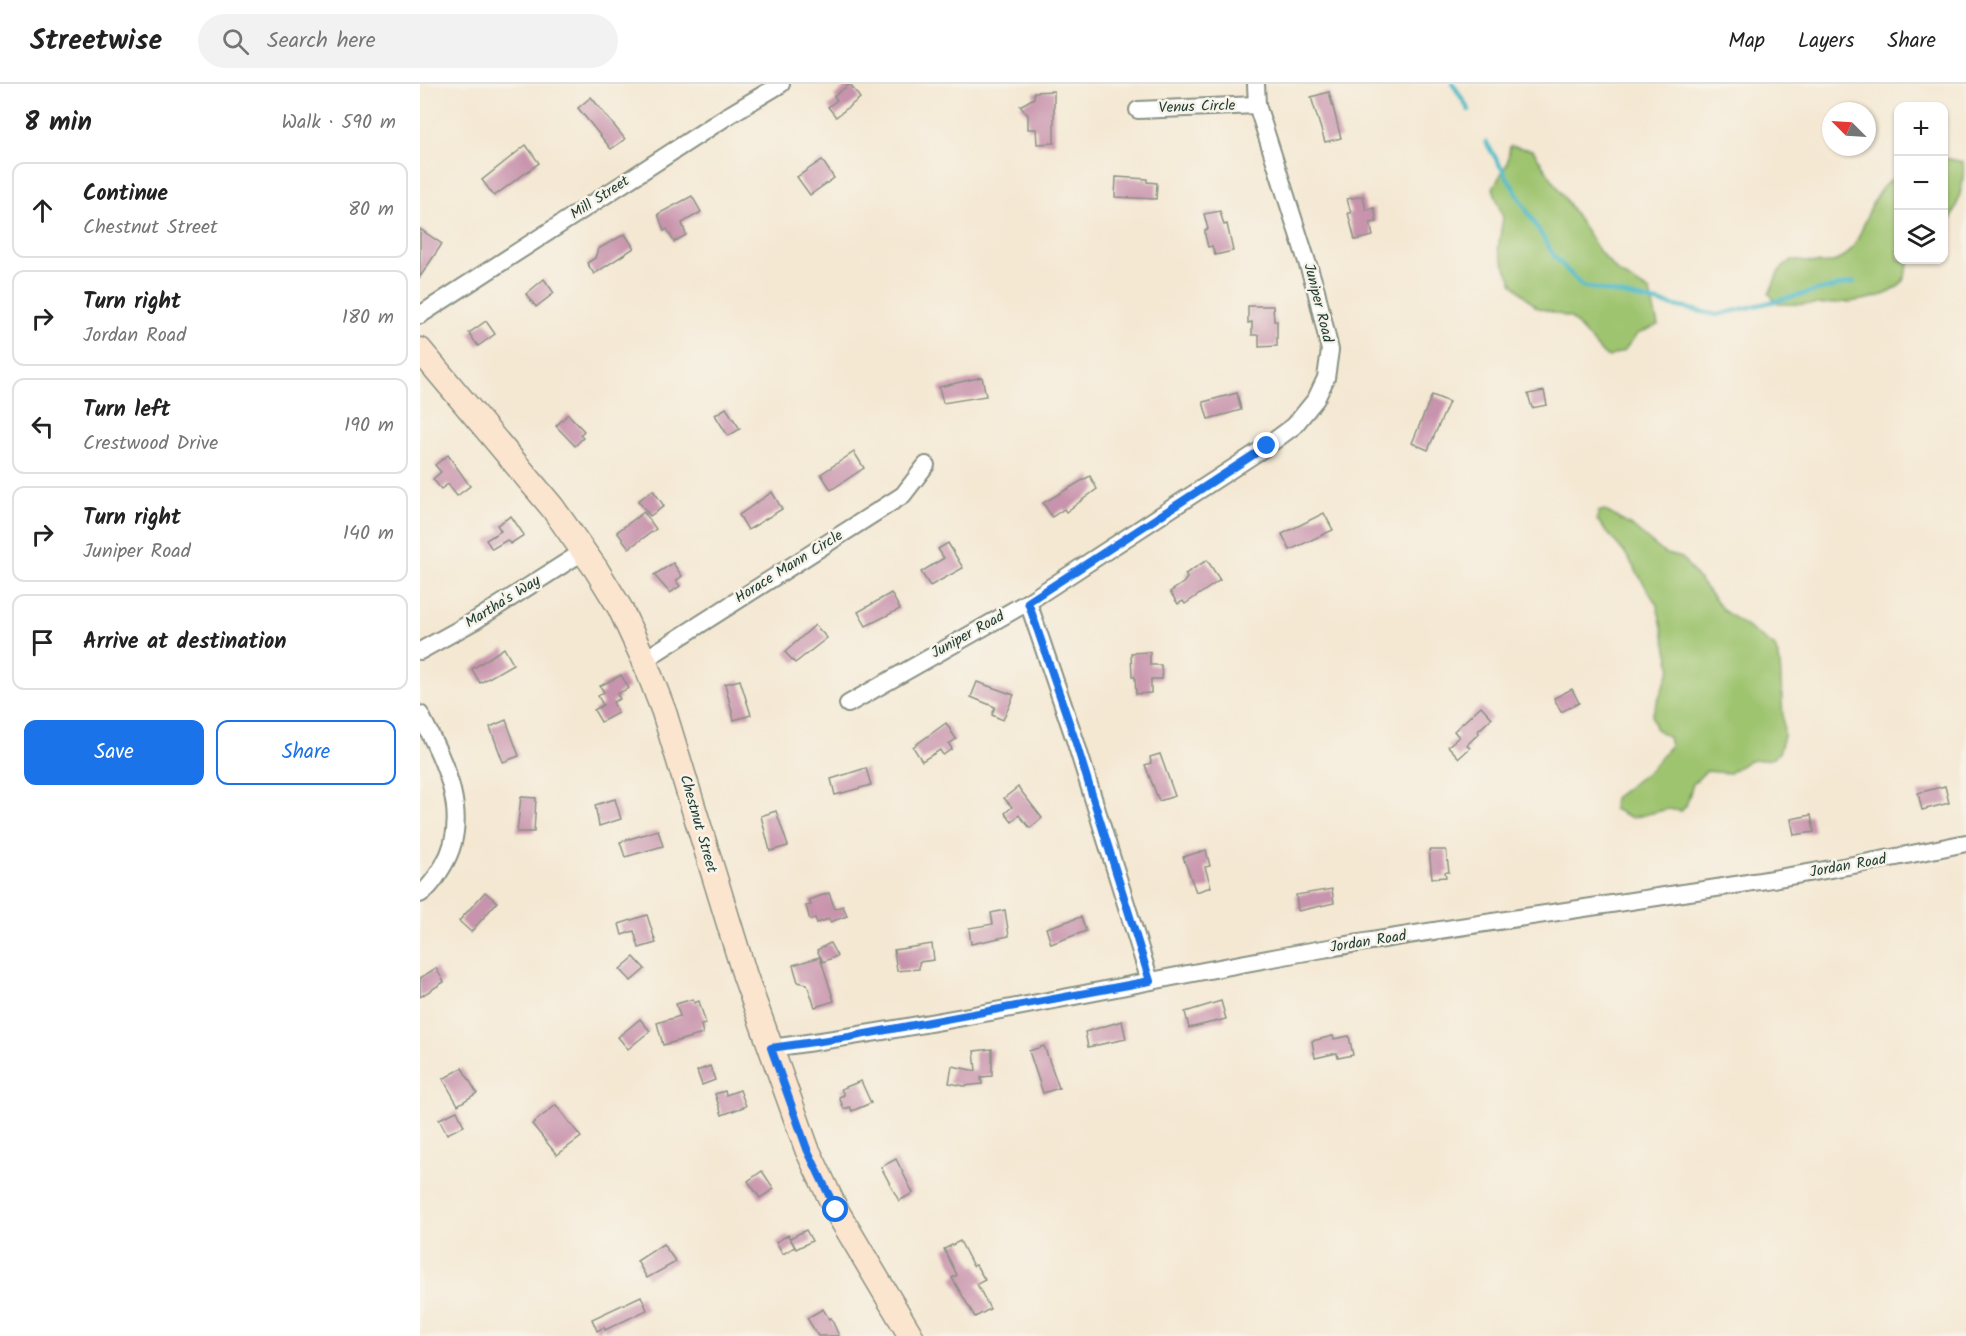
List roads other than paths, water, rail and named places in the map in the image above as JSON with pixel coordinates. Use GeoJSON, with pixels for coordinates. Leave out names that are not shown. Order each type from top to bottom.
{"type":"FeatureCollection","features":[{"type":"Feature","properties":{"kind":"main road","name":"Chestnut Street"},"geometry":{"type":"LineString","coordinates":[[420,350],[552,507],[584,551],[620,608],[644,660],[690,793],[708,861],[730,929],[807,1149],[836,1210],[911,1336]]}},
{"type":"Feature","properties":{"kind":"street","name":"Juniper Road"},"geometry":{"type":"LineString","coordinates":[[848,704],[1028,602],[1267,446],[1294,426],[1316,399],[1326,378],[1330,350],[1316,290],[1257,105],[1256,84]]}},
{"type":"Feature","properties":{"kind":"street","name":"Mill Street"},"geometry":{"type":"LineString","coordinates":[[420,315],[772,86]]}},
{"type":"Feature","properties":{"kind":"street","name":"Venus Circle"},"geometry":{"type":"LineString","coordinates":[[1138,110],[1257,105]]}},
{"type":"Feature","properties":{"kind":"street","name":"Horace Mann Circle"},"geometry":{"type":"LineString","coordinates":[[644,660],[903,495],[926,465]]}},
{"type":"Feature","properties":{"kind":"street","name":"Martha's Way"},"geometry":{"type":"LineString","coordinates":[[420,651],[476,620],[584,551]]}},
{"type":"Feature","properties":{"kind":"street"},"geometry":{"type":"LineString","coordinates":[[1028,602],[1075,740],[1150,981]]}},
{"type":"Feature","properties":{"kind":"street"},"geometry":{"type":"LineString","coordinates":[[420,714],[452,789],[458,814],[456,837],[449,858],[438,876],[420,894]]}},
{"type":"Feature","properties":{"kind":"street","name":"Jordan Road"},"geometry":{"type":"LineString","coordinates":[[771,1048],[849,1037],[1335,947],[1800,874],[1966,843]]}},
{"type":"Feature","properties":{"kind":"waterway"},"geometry":{"type":"LineString","coordinates":[[1453,84],[1469,110]]}},
{"type":"Feature","properties":{"kind":"waterway"},"geometry":{"type":"LineString","coordinates":[[1486,142],[1554,256],[1582,286],[1717,315],[1854,282]]}}]}
